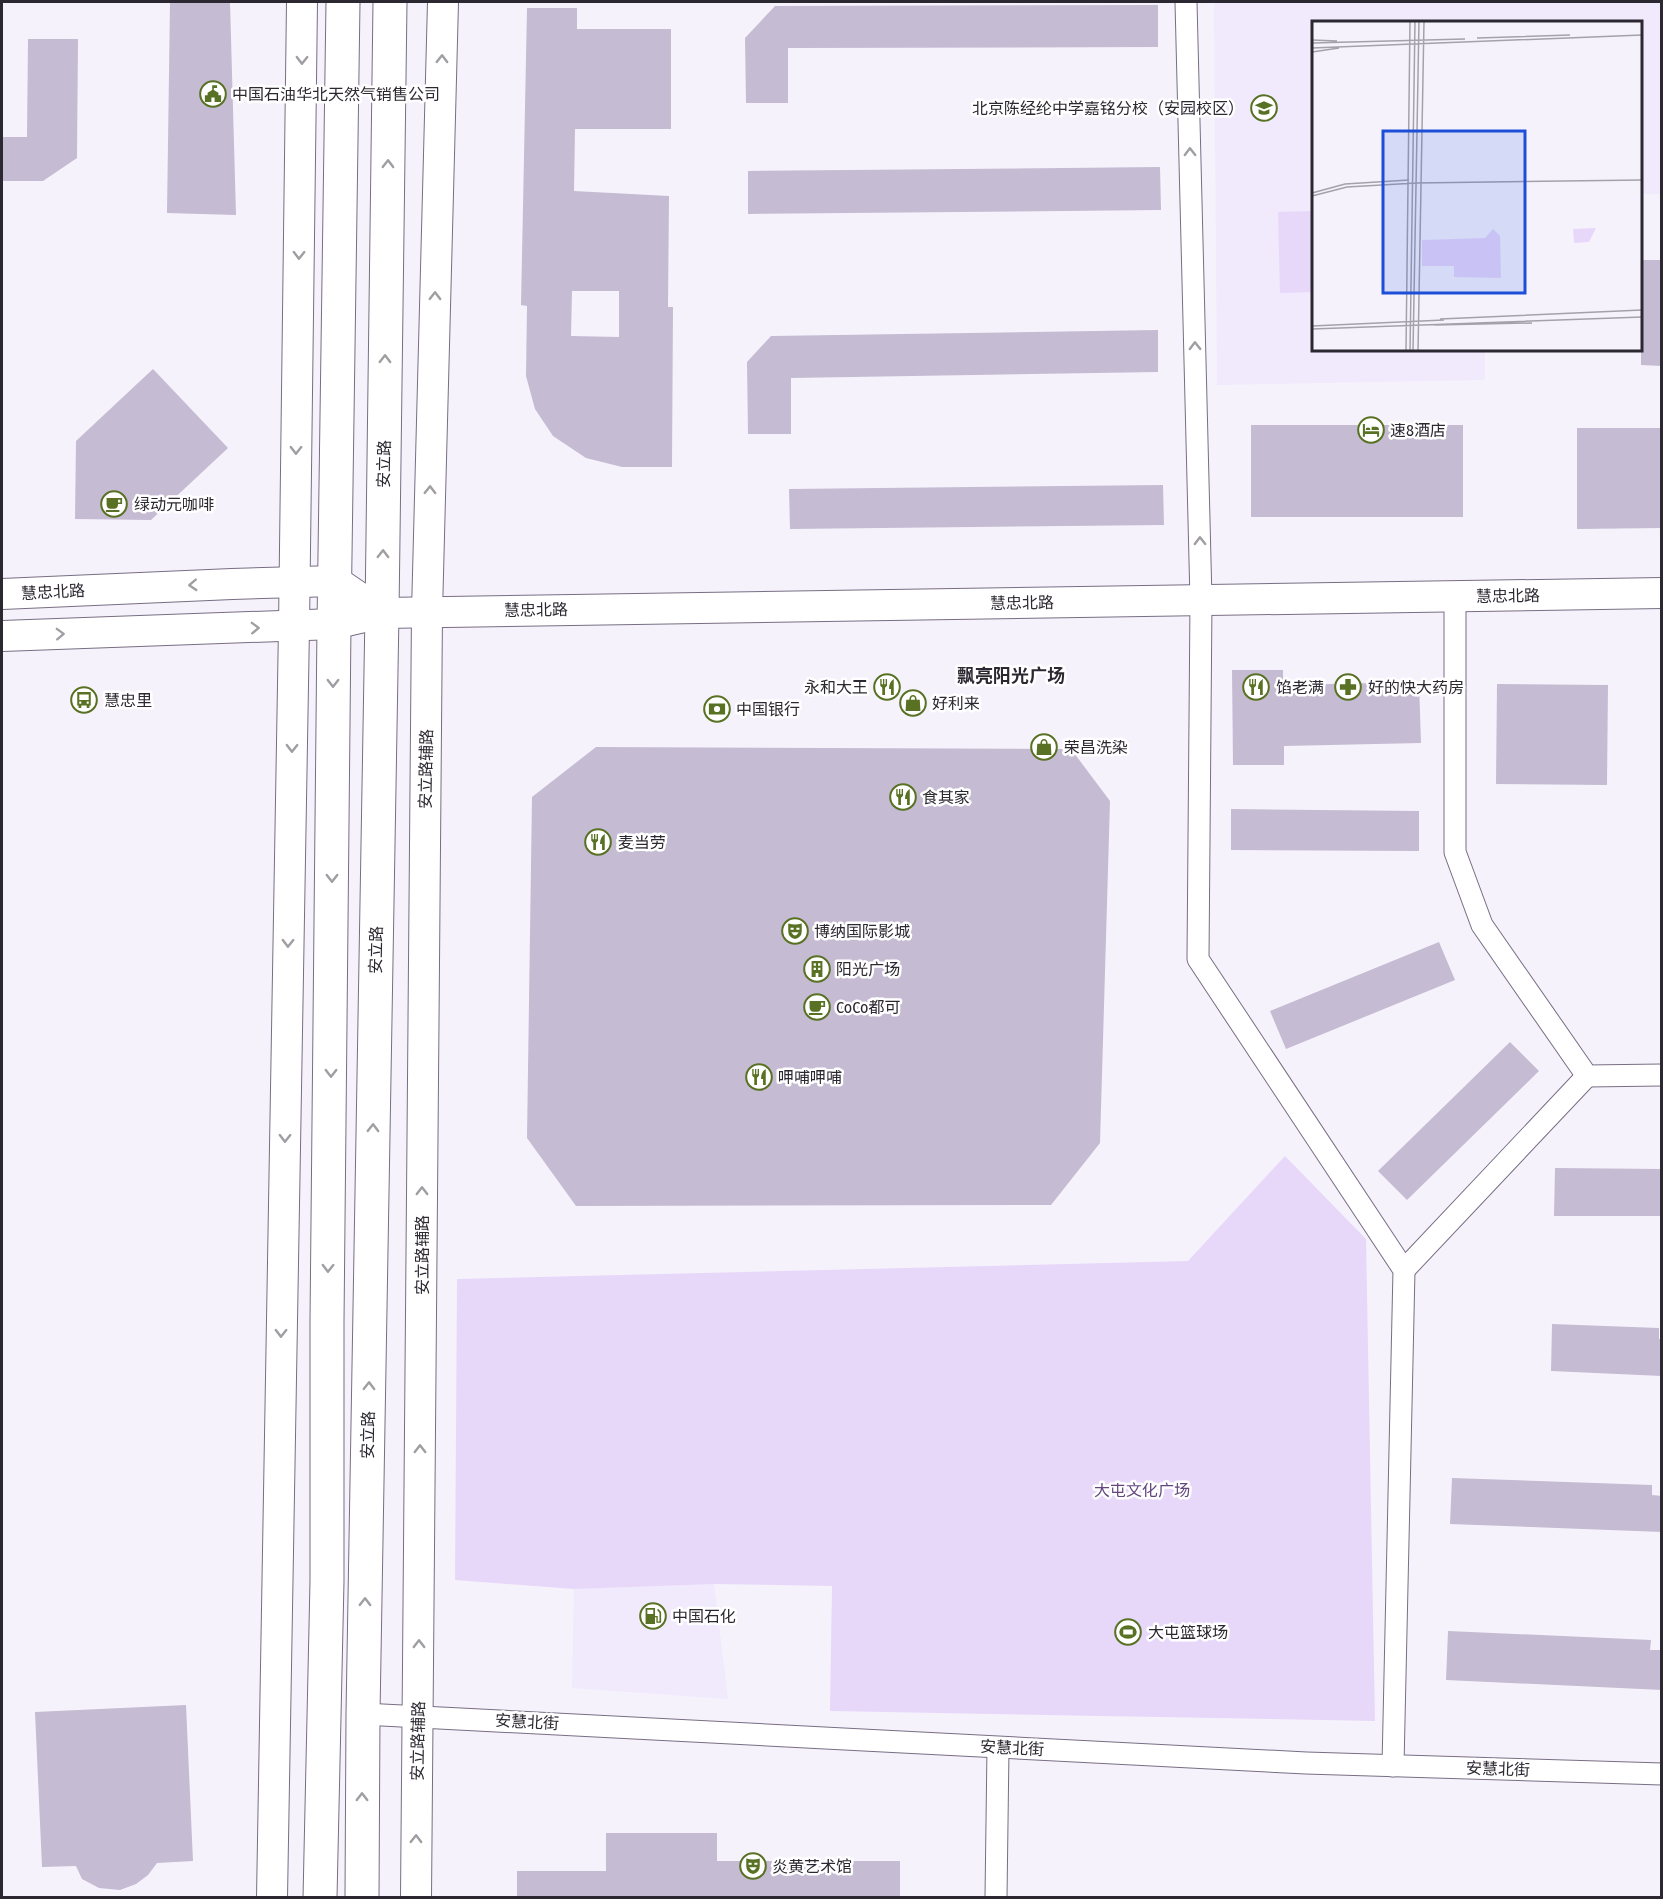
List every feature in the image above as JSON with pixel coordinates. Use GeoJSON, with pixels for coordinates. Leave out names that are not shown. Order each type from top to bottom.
{"type":"FeatureCollection","features":[{"type":"Feature","properties":{"kind":"main road"},"geometry":{"type":"LineString","coordinates":[[320,1898],[327,1581],[327,1322],[334,624],[343,2]]}},
{"type":"Feature","properties":{"kind":"main road","name":"安立路"},"geometry":{"type":"LineString","coordinates":[[362,1898],[390,2]]}},
{"type":"Feature","properties":{"kind":"street"},"geometry":{"type":"LineString","coordinates":[[272,1898],[294,627],[302,2]]}},
{"type":"Feature","properties":{"kind":"street"},"geometry":{"type":"LineString","coordinates":[[427,612],[443,2]]}},
{"type":"Feature","properties":{"kind":"street"},"geometry":{"type":"LineString","coordinates":[[1186,2],[1201,600],[1198,959],[1404,1270],[1394,1766]]}},
{"type":"Feature","properties":{"kind":"street"},"geometry":{"type":"LineString","coordinates":[[335,581],[382,613]]}},
{"type":"Feature","properties":{"kind":"street","name":"慧忠北路"},"geometry":{"type":"LineString","coordinates":[[2,594],[335,581]]}},
{"type":"Feature","properties":{"kind":"street","name":"慧忠北路"},"geometry":{"type":"LineString","coordinates":[[2,636],[294,627],[334,624],[382,613],[1662,593]]}},
{"type":"Feature","properties":{"kind":"street"},"geometry":{"type":"LineString","coordinates":[[1455,596],[1455,852],[1482,925],[1587,1076]]}},
{"type":"Feature","properties":{"kind":"street","name":"安立路辅路"},"geometry":{"type":"LineString","coordinates":[[416,1898],[427,612]]}},
{"type":"Feature","properties":{"kind":"street"},"geometry":{"type":"LineString","coordinates":[[1404,1270],[1587,1076],[1662,1075]]}},
{"type":"Feature","properties":{"kind":"street","name":"安慧北街"},"geometry":{"type":"LineString","coordinates":[[363,1714],[1306,1763],[1662,1774]]}},
{"type":"Feature","properties":{"kind":"street"},"geometry":{"type":"LineString","coordinates":[[996,1898],[998,1748]]}},
{"type":"Feature","properties":{"kind":"shaded area","name":"北京陈经纶中学嘉铭分校（安园校区）"},"geometry":{"type":"Polygon","coordinates":[[[1214,2],[1661,2],[1661,194],[1642,194],[1642,21],[1312,21],[1312,351],[1485,351],[1485,380],[1217,385],[1214,2]]]}},
{"type":"Feature","properties":{"kind":"shaded area"},"geometry":{"type":"Polygon","coordinates":[[[714,1584],[728,1699],[572,1688],[574,1589],[714,1584]]]}},
{"type":"Feature","properties":{"kind":"green space"},"geometry":{"type":"Polygon","coordinates":[[[1312,211],[1312,292],[1280,293],[1278,212],[1312,211]]]}},
{"type":"Feature","properties":{"kind":"green space","name":"大屯文化广场"},"geometry":{"type":"Polygon","coordinates":[[[1285,1156],[1366,1239],[1375,1721],[830,1711],[832,1586],[714,1584],[574,1589],[455,1580],[457,1279],[1188,1261],[1285,1156]]]}},
{"type":"Feature","properties":{"kind":"building","name":"中国石油华北天然气销售公司"},"geometry":{"type":"Polygon","coordinates":[[[170,2],[230,2],[236,215],[167,213],[170,2]]]}},
{"type":"Feature","properties":{"kind":"building"},"geometry":{"type":"Polygon","coordinates":[[[1158,5],[1158,47],[788,48],[788,103],[746,103],[745,38],[775,6],[1158,5]]]}},
{"type":"Feature","properties":{"kind":"building"},"geometry":{"type":"Polygon","coordinates":[[[527,8],[577,8],[577,29],[671,29],[671,129],[575,129],[574,191],[669,196],[668,307],[673,307],[672,467],[622,467],[586,458],[553,436],[535,409],[526,376],[527,306],[521,305],[527,8]],[[572,291],[571,336],[619,337],[619,291],[572,291]]]}},
{"type":"Feature","properties":{"kind":"building"},"geometry":{"type":"Polygon","coordinates":[[[28,39],[78,39],[77,158],[43,181],[2,181],[2,137],[27,137],[28,39]]]}},
{"type":"Feature","properties":{"kind":"building"},"geometry":{"type":"Polygon","coordinates":[[[1160,167],[1161,210],[748,214],[748,171],[1160,167]]]}},
{"type":"Feature","properties":{"kind":"building"},"geometry":{"type":"Polygon","coordinates":[[[1642,260],[1662,260],[1662,366],[1641,365],[1642,260]]]}},
{"type":"Feature","properties":{"kind":"building"},"geometry":{"type":"Polygon","coordinates":[[[1158,330],[1158,372],[791,378],[791,434],[748,434],[747,362],[771,336],[1158,330]]]}},
{"type":"Feature","properties":{"kind":"building"},"geometry":{"type":"Polygon","coordinates":[[[153,369],[228,448],[151,520],[75,519],[76,441],[153,369]]]}},
{"type":"Feature","properties":{"kind":"building"},"geometry":{"type":"Polygon","coordinates":[[[1251,425],[1463,425],[1463,517],[1251,517],[1251,425]]]}},
{"type":"Feature","properties":{"kind":"building"},"geometry":{"type":"Polygon","coordinates":[[[1577,428],[1662,428],[1662,528],[1577,529],[1577,428]]]}},
{"type":"Feature","properties":{"kind":"building"},"geometry":{"type":"Polygon","coordinates":[[[1163,485],[1164,525],[790,529],[789,489],[1163,485]]]}},
{"type":"Feature","properties":{"kind":"building"},"geometry":{"type":"Polygon","coordinates":[[[1232,670],[1283,670],[1283,685],[1419,682],[1421,743],[1284,746],[1284,765],[1233,765],[1232,670]]]}},
{"type":"Feature","properties":{"kind":"building"},"geometry":{"type":"Polygon","coordinates":[[[1497,684],[1608,685],[1607,785],[1496,784],[1497,684]]]}},
{"type":"Feature","properties":{"kind":"building","name":"阳光广场"},"geometry":{"type":"Polygon","coordinates":[[[596,747],[1071,749],[1110,801],[1100,1143],[1051,1205],[576,1206],[527,1138],[532,797],[596,747]]]}},
{"type":"Feature","properties":{"kind":"building"},"geometry":{"type":"Polygon","coordinates":[[[1231,809],[1419,811],[1419,851],[1231,850],[1231,809]]]}},
{"type":"Feature","properties":{"kind":"building"},"geometry":{"type":"Polygon","coordinates":[[[1439,942],[1455,980],[1286,1049],[1270,1011],[1439,942]]]}},
{"type":"Feature","properties":{"kind":"building"},"geometry":{"type":"Polygon","coordinates":[[[1510,1042],[1539,1071],[1407,1200],[1378,1171],[1510,1042]]]}},
{"type":"Feature","properties":{"kind":"building"},"geometry":{"type":"Polygon","coordinates":[[[1555,1168],[1661,1169],[1662,1216],[1554,1216],[1555,1168]]]}},
{"type":"Feature","properties":{"kind":"building"},"geometry":{"type":"Polygon","coordinates":[[[1552,1324],[1659,1328],[1659,1339],[1662,1339],[1662,1376],[1551,1371],[1552,1324]]]}},
{"type":"Feature","properties":{"kind":"building"},"geometry":{"type":"Polygon","coordinates":[[[1452,1478],[1652,1485],[1652,1495],[1662,1496],[1662,1532],[1450,1524],[1452,1478]]]}},
{"type":"Feature","properties":{"kind":"building"},"geometry":{"type":"Polygon","coordinates":[[[1448,1631],[1651,1640],[1650,1650],[1662,1650],[1662,1690],[1446,1680],[1448,1631]]]}},
{"type":"Feature","properties":{"kind":"building"},"geometry":{"type":"Polygon","coordinates":[[[186,1705],[193,1861],[157,1863],[148,1875],[136,1884],[120,1890],[99,1888],[82,1879],[76,1866],[42,1867],[35,1712],[186,1705]]]}},
{"type":"Feature","properties":{"kind":"building","name":"炎黄艺术馆"},"geometry":{"type":"Polygon","coordinates":[[[606,1833],[717,1833],[717,1861],[900,1861],[900,1898],[517,1898],[517,1871],[606,1871],[606,1833]]]}},
{"type":"Feature","properties":{"kind":"place","name":"中国石油华北天然气销售公司"},"geometry":{"type":"Point","coordinates":[213,94]}},
{"type":"Feature","properties":{"kind":"place","name":"北京陈经纶中学嘉铭分校（安园校区）"},"geometry":{"type":"Point","coordinates":[1264,108]}},
{"type":"Feature","properties":{"kind":"place","name":"速8酒店"},"geometry":{"type":"Point","coordinates":[1371,430]}},
{"type":"Feature","properties":{"kind":"place","name":"绿动元咖啡"},"geometry":{"type":"Point","coordinates":[114,504]}},
{"type":"Feature","properties":{"kind":"place","name":"永和大王"},"geometry":{"type":"Point","coordinates":[887,687]}},
{"type":"Feature","properties":{"kind":"place","name":"馅老满"},"geometry":{"type":"Point","coordinates":[1256,687]}},
{"type":"Feature","properties":{"kind":"place","name":"好的快大药房"},"geometry":{"type":"Point","coordinates":[1348,687]}},
{"type":"Feature","properties":{"kind":"place","name":"慧忠里"},"geometry":{"type":"Point","coordinates":[84,700]}},
{"type":"Feature","properties":{"kind":"place","name":"好利来"},"geometry":{"type":"Point","coordinates":[913,703]}},
{"type":"Feature","properties":{"kind":"place","name":"中国银行"},"geometry":{"type":"Point","coordinates":[717,709]}},
{"type":"Feature","properties":{"kind":"place","name":"荣昌洗染"},"geometry":{"type":"Point","coordinates":[1044,747]}},
{"type":"Feature","properties":{"kind":"place","name":"食其家"},"geometry":{"type":"Point","coordinates":[903,797]}},
{"type":"Feature","properties":{"kind":"place","name":"麦当劳"},"geometry":{"type":"Point","coordinates":[598,842]}},
{"type":"Feature","properties":{"kind":"place","name":"博纳国际影城"},"geometry":{"type":"Point","coordinates":[795,931]}},
{"type":"Feature","properties":{"kind":"place","name":"阳光广场"},"geometry":{"type":"Point","coordinates":[817,969]}},
{"type":"Feature","properties":{"kind":"place","name":"CoCo都可"},"geometry":{"type":"Point","coordinates":[817,1007]}},
{"type":"Feature","properties":{"kind":"place","name":"呷哺呷哺"},"geometry":{"type":"Point","coordinates":[759,1077]}},
{"type":"Feature","properties":{"kind":"place","name":"中国石化"},"geometry":{"type":"Point","coordinates":[653,1616]}},
{"type":"Feature","properties":{"kind":"place","name":"大屯篮球场"},"geometry":{"type":"Point","coordinates":[1128,1632]}},
{"type":"Feature","properties":{"kind":"place","name":"炎黄艺术馆"},"geometry":{"type":"Point","coordinates":[753,1866]}},
{"type":"Feature","properties":{"kind":"district","name":"飘亮阳光广场"},"geometry":{"type":"Point","coordinates":[1011,676]}}]}
